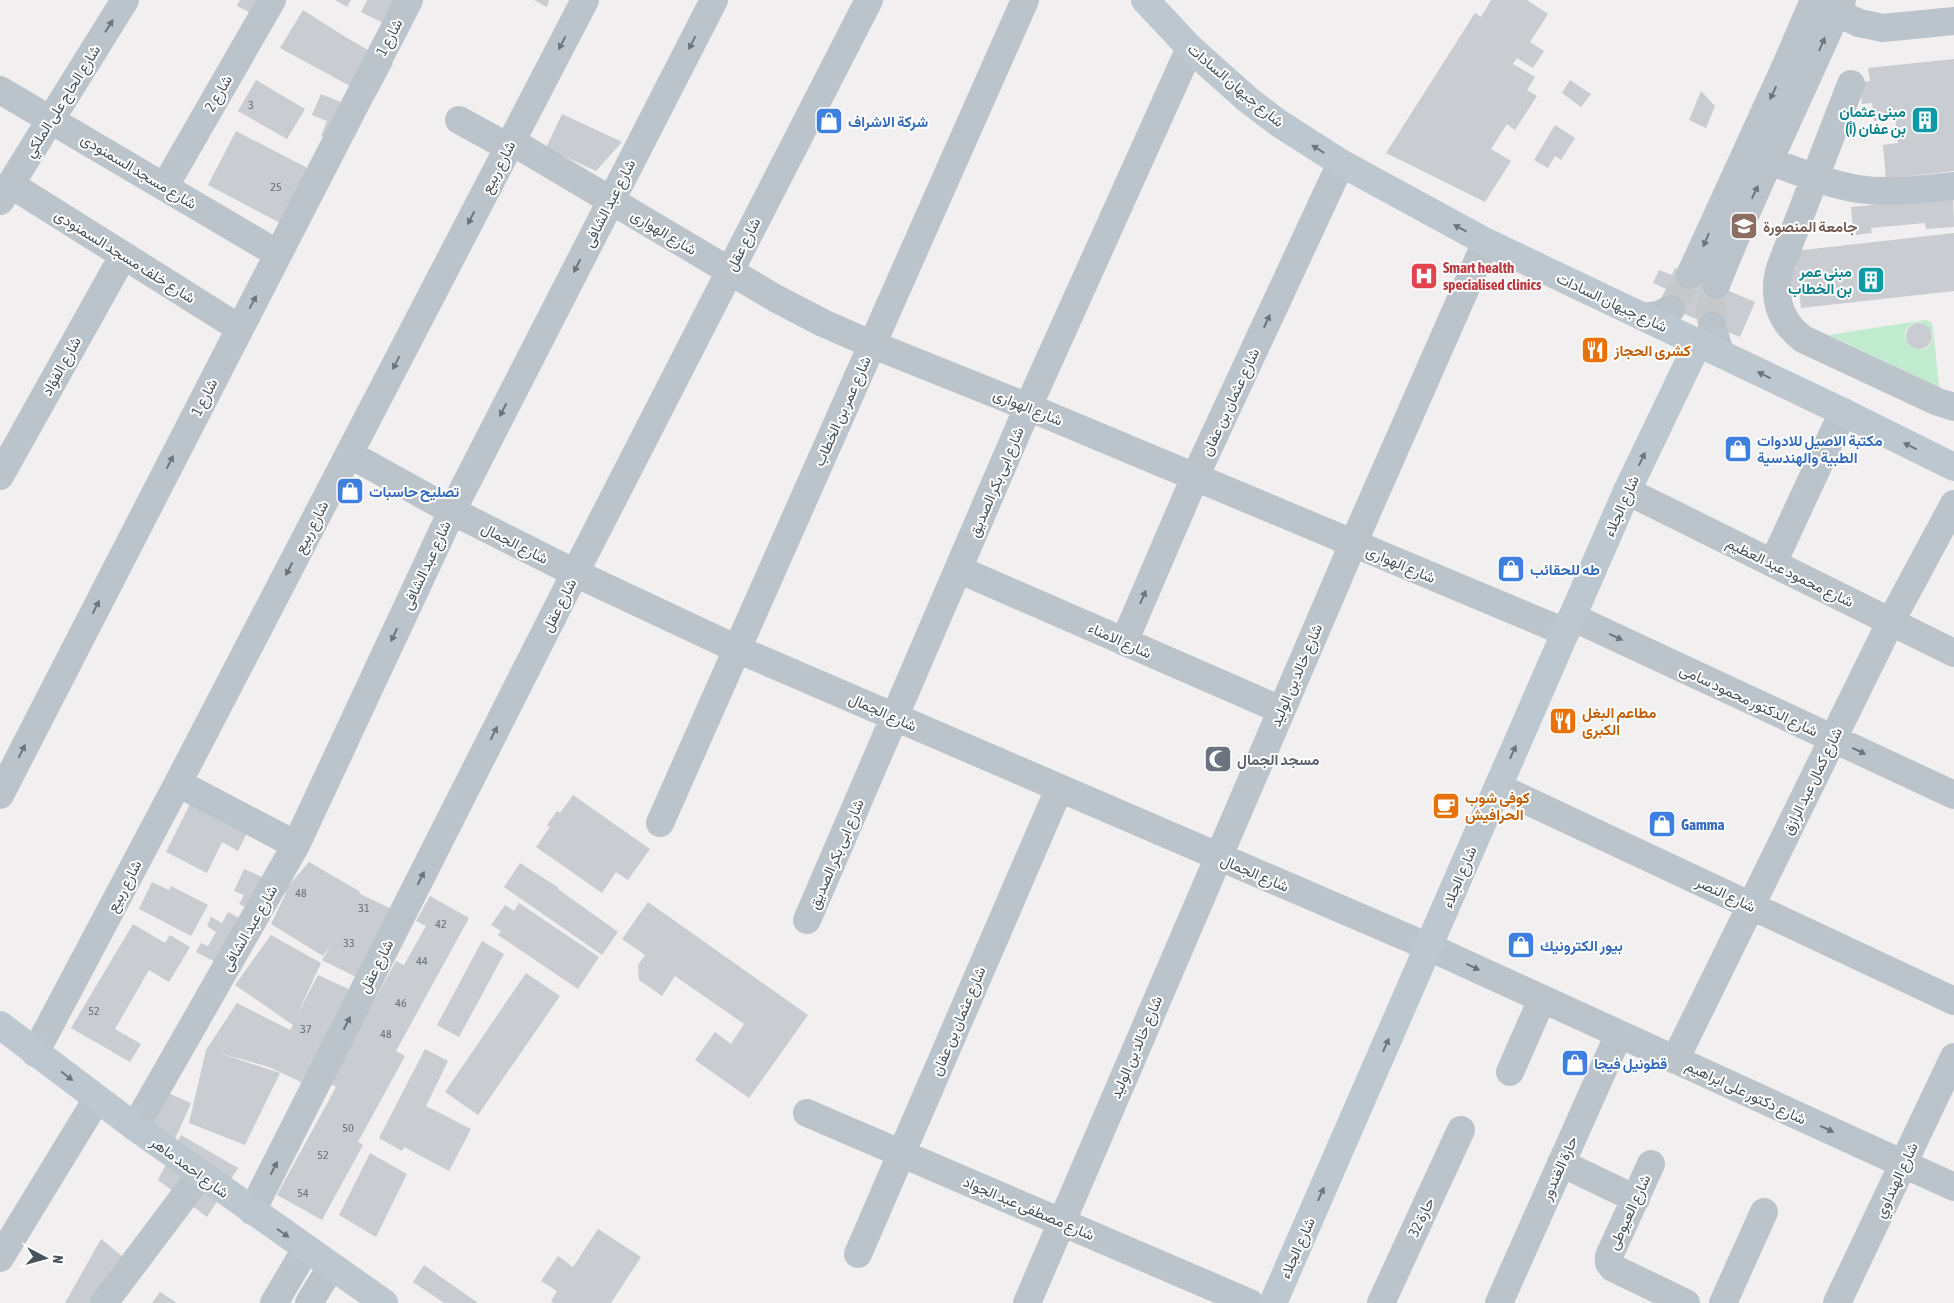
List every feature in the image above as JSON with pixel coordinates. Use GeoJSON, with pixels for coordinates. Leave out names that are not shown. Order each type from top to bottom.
{"type":"FeatureCollection","features":[{"type":"Feature","properties":{"kind":"main road","name":"شارع جيهان السادات"},"geometry":{"type":"LineString","coordinates":[[1145,0],[1190,48],[1247,99],[1341,164],[1486,242],[1643,317],[1710,341],[1843,412],[1954,468]]}},
{"type":"Feature","properties":{"kind":"main road","name":"شارع الجلاء"},"geometry":{"type":"LineString","coordinates":[[1274,1303],[1627,491],[1710,341]]}},
{"type":"Feature","properties":{"kind":"main road","name":"شارع احمد ماهر"},"geometry":{"type":"LineString","coordinates":[[0,1026],[135,1127],[306,1250],[384,1303]]}},
{"type":"Feature","properties":{"kind":"street","name":"شارع الحاج على الملكي"},"geometry":{"type":"LineString","coordinates":[[5,192],[125,0]]}},
{"type":"Feature","properties":{"kind":"street","name":"شارع 2"},"geometry":{"type":"LineString","coordinates":[[165,186],[272,0]]}},
{"type":"Feature","properties":{"kind":"street","name":"شارع 1"},"geometry":{"type":"LineString","coordinates":[[2,784],[409,0]]}},
{"type":"Feature","properties":{"kind":"street","name":"شارع ربيع"},"geometry":{"type":"LineString","coordinates":[[36,1053],[585,0]]}},
{"type":"Feature","properties":{"kind":"street","name":"شارع عبد الشافى"},"geometry":{"type":"LineString","coordinates":[[135,1127],[296,845],[452,510],[714,0]]}},
{"type":"Feature","properties":{"kind":"street","name":"شارع عقل"},"geometry":{"type":"LineString","coordinates":[[252,1211],[575,573],[869,0]]}},
{"type":"Feature","properties":{"kind":"street","name":"شارع عمر بن الخطاب"},"geometry":{"type":"LineString","coordinates":[[660,823],[1025,0]]}},
{"type":"Feature","properties":{"kind":"street"},"geometry":{"type":"LineString","coordinates":[[1716,286],[1732,212],[1798,69],[1831,4],[1859,23],[1883,28],[1954,21]]}},
{"type":"Feature","properties":{"kind":"street","name":"شارع ابى بكر الصديق"},"geometry":{"type":"LineString","coordinates":[[807,920],[1028,407],[1190,48]]}},
{"type":"Feature","properties":{"kind":"street"},"geometry":{"type":"LineString","coordinates":[[1690,275],[1769,161],[1798,69]]}},
{"type":"Feature","properties":{"kind":"street"},"geometry":{"type":"LineString","coordinates":[[1851,84],[1778,278],[1777,297],[1785,320],[1795,333],[1803,339],[1938,402],[1954,407]]}},
{"type":"Feature","properties":{"kind":"street","name":"شارع مسجد السمنودى"},"geometry":{"type":"LineString","coordinates":[[0,90],[278,254]]}},
{"type":"Feature","properties":{"kind":"street","name":"شارع الهوارى"},"geometry":{"type":"LineString","coordinates":[[458,120],[510,144],[611,200],[776,298],[823,323],[1353,544],[1568,625]]}},
{"type":"Feature","properties":{"kind":"street"},"geometry":{"type":"LineString","coordinates":[[1769,161],[1840,185],[1877,191],[1954,186]]}},
{"type":"Feature","properties":{"kind":"street","name":"شارع عثمان بن عفان"},"geometry":{"type":"LineString","coordinates":[[1124,642],[1195,477],[1341,164]]}},
{"type":"Feature","properties":{"kind":"street","name":"شارع خلف مسجد السمنودى"},"geometry":{"type":"LineString","coordinates":[[5,192],[123,256],[239,328]]}},
{"type":"Feature","properties":{"kind":"street","name":"شارع خالد بن الوليد"},"geometry":{"type":"LineString","coordinates":[[1027,1303],[1060,1222],[1281,710],[1486,242]]}},
{"type":"Feature","properties":{"kind":"street","name":"شارع الفؤاد"},"geometry":{"type":"LineString","coordinates":[[0,476],[123,256]]}},
{"type":"Feature","properties":{"kind":"street"},"geometry":{"type":"LineString","coordinates":[[1643,317],[1658,315],[1671,308]]}},
{"type":"Feature","properties":{"kind":"street"},"geometry":{"type":"LineString","coordinates":[[1773,563],[1843,412]]}},
{"type":"Feature","properties":{"kind":"street","name":"شارع الجمال"},"geometry":{"type":"LineString","coordinates":[[349,454],[452,510],[575,573],[737,649],[1428,947]]}},
{"type":"Feature","properties":{"kind":"street","name":"شارع محمود عبد العظيم"},"geometry":{"type":"LineString","coordinates":[[1627,491],[1954,653]]}},
{"type":"Feature","properties":{"kind":"street","name":"شارع كمال عبد الرازق"},"geometry":{"type":"LineString","coordinates":[[1675,1060],[1891,621],[1954,504]]}},
{"type":"Feature","properties":{"kind":"street","name":"شارع الامناء"},"geometry":{"type":"LineString","coordinates":[[958,570],[1281,710]]}},
{"type":"Feature","properties":{"kind":"street","name":"شارع الدكتور محمود سامى"},"geometry":{"type":"LineString","coordinates":[[1568,625],[1833,739],[1954,795]]}},
{"type":"Feature","properties":{"kind":"street"},"geometry":{"type":"LineString","coordinates":[[178,783],[296,845]]}},
{"type":"Feature","properties":{"kind":"street","name":"شارع النصر"},"geometry":{"type":"LineString","coordinates":[[1498,786],[1954,1001]]}},
{"type":"Feature","properties":{"kind":"street","name":"شارع عثمان بن عفان"},"geometry":{"type":"LineString","coordinates":[[858,1254],[1059,789]]}},
{"type":"Feature","properties":{"kind":"street","name":"شارع دكتور على ابراهيم"},"geometry":{"type":"LineString","coordinates":[[1428,947],[1954,1188]]}},
{"type":"Feature","properties":{"kind":"street"},"geometry":{"type":"LineString","coordinates":[[1510,1072],[1542,999]]}},
{"type":"Feature","properties":{"kind":"street","name":"حارة الغندور"},"geometry":{"type":"LineString","coordinates":[[1499,1303],[1619,1034]]}},
{"type":"Feature","properties":{"kind":"street","name":"شارع الهنداوي"},"geometry":{"type":"LineString","coordinates":[[1837,1303],[1954,1057]]}},
{"type":"Feature","properties":{"kind":"street"},"geometry":{"type":"LineString","coordinates":[[0,1258],[97,1099]]}},
{"type":"Feature","properties":{"kind":"street","name":"شارع مصطفى عبد الجواد"},"geometry":{"type":"LineString","coordinates":[[807,1113],[1250,1303]]}},
{"type":"Feature","properties":{"kind":"street","name":"حارة 32"},"geometry":{"type":"LineString","coordinates":[[1381,1303],[1461,1130]]}},
{"type":"Feature","properties":{"kind":"street"},"geometry":{"type":"LineString","coordinates":[[1561,1163],[1636,1199]]}},
{"type":"Feature","properties":{"kind":"street","name":"شارع العيوطى"},"geometry":{"type":"LineString","coordinates":[[1651,1164],[1609,1256],[1609,1263],[1613,1268],[1686,1303]]}},
{"type":"Feature","properties":{"kind":"street"},"geometry":{"type":"LineString","coordinates":[[104,1303],[201,1174]]}},
{"type":"Feature","properties":{"kind":"street"},"geometry":{"type":"LineString","coordinates":[[1723,1303],[1764,1212]]}},
{"type":"Feature","properties":{"kind":"street"},"geometry":{"type":"LineString","coordinates":[[274,1303],[306,1250]]}},
{"type":"Feature","properties":{"kind":"street"},"geometry":{"type":"LineString","coordinates":[[309,1303],[331,1267]]}},
{"type":"Feature","properties":{"kind":"green space"},"geometry":{"type":"Polygon","coordinates":[[[1925,320],[1931,322],[1933,328],[1939,387],[1829,335],[1925,320]],[[1919,322],[1910,326],[1906,331],[1905,337],[1908,343],[1919,350],[1925,348],[1933,339],[1931,329],[1919,322]]]}},
{"type":"Feature","properties":{"kind":"building"},"geometry":{"type":"Polygon","coordinates":[[[240,0],[261,0],[253,14],[237,6],[240,0]]]}},
{"type":"Feature","properties":{"kind":"building"},"geometry":{"type":"Polygon","coordinates":[[[335,0],[351,0],[347,7],[335,0]]]}},
{"type":"Feature","properties":{"kind":"building"},"geometry":{"type":"Polygon","coordinates":[[[367,0],[407,0],[393,28],[361,12],[367,0]]]}},
{"type":"Feature","properties":{"kind":"building"},"geometry":{"type":"Polygon","coordinates":[[[534,0],[549,0],[547,7],[534,0]]]}},
{"type":"Feature","properties":{"kind":"building"},"geometry":{"type":"Polygon","coordinates":[[[1491,0],[1527,0],[1548,14],[1530,42],[1544,51],[1533,68],[1517,58],[1513,64],[1535,77],[1527,90],[1537,96],[1515,130],[1507,124],[1491,149],[1511,161],[1485,202],[1386,153],[1475,13],[1481,17],[1491,0]]]}},
{"type":"Feature","properties":{"kind":"building"},"geometry":{"type":"Polygon","coordinates":[[[303,10],[393,64],[374,99],[280,48],[303,10]]]}},
{"type":"Feature","properties":{"kind":"building","name":"مبنى عثمان بن عفان (أ)"},"geometry":{"type":"Polygon","coordinates":[[[1954,59],[1954,171],[1886,179],[1883,145],[1898,143],[1895,118],[1874,121],[1872,103],[1862,104],[1859,82],[1870,81],[1868,68],[1954,59]]]}},
{"type":"Feature","properties":{"kind":"building"},"geometry":{"type":"Polygon","coordinates":[[[256,80],[305,109],[287,139],[238,111],[256,80]]]}},
{"type":"Feature","properties":{"kind":"building"},"geometry":{"type":"Polygon","coordinates":[[[1570,80],[1591,94],[1581,107],[1562,93],[1570,80]]]}},
{"type":"Feature","properties":{"kind":"building"},"geometry":{"type":"Polygon","coordinates":[[[1701,91],[1715,106],[1706,128],[1689,120],[1701,91]]]}},
{"type":"Feature","properties":{"kind":"building"},"geometry":{"type":"Polygon","coordinates":[[[321,94],[363,111],[348,147],[321,136],[327,121],[312,115],[321,94]]]}},
{"type":"Feature","properties":{"kind":"building"},"geometry":{"type":"Polygon","coordinates":[[[562,114],[622,142],[596,171],[546,148],[562,114]]]}},
{"type":"Feature","properties":{"kind":"building"},"geometry":{"type":"Polygon","coordinates":[[[1555,125],[1575,138],[1561,160],[1555,156],[1548,168],[1534,160],[1555,125]]]}},
{"type":"Feature","properties":{"kind":"building"},"geometry":{"type":"Polygon","coordinates":[[[236,131],[315,172],[286,226],[208,185],[236,131]]]}},
{"type":"Feature","properties":{"kind":"building"},"geometry":{"type":"Polygon","coordinates":[[[1953,194],[1954,227],[1926,229],[1925,223],[1871,228],[1872,233],[1856,235],[1856,229],[1853,229],[1851,207],[1924,200],[1953,194]]]}},
{"type":"Feature","properties":{"kind":"building","name":"مبنى عمر بن الخطاب"},"geometry":{"type":"Polygon","coordinates":[[[1954,233],[1954,291],[1801,308],[1799,290],[1789,291],[1787,270],[1796,269],[1794,251],[1954,233]]]}},
{"type":"Feature","properties":{"kind":"building"},"geometry":{"type":"Polygon","coordinates":[[[1675,268],[1755,302],[1740,337],[1660,304],[1666,289],[1653,283],[1659,270],[1672,275],[1675,268]]]}},
{"type":"Feature","properties":{"kind":"building"},"geometry":{"type":"Polygon","coordinates":[[[1919,323],[1929,326],[1932,336],[1929,346],[1919,349],[1909,346],[1906,336],[1909,326],[1919,323]]]}},
{"type":"Feature","properties":{"kind":"building"},"geometry":{"type":"Polygon","coordinates":[[[573,795],[650,849],[628,880],[616,872],[602,893],[536,847],[550,827],[547,825],[557,811],[560,813],[573,795]]]}},
{"type":"Feature","properties":{"kind":"building"},"geometry":{"type":"Polygon","coordinates":[[[193,798],[250,827],[238,851],[222,842],[207,873],[166,852],[193,798]]]}},
{"type":"Feature","properties":{"kind":"building"},"geometry":{"type":"Polygon","coordinates":[[[309,862],[359,891],[360,894],[394,910],[360,979],[322,960],[332,943],[323,956],[271,924],[286,893],[284,891],[309,862]]]}},
{"type":"Feature","properties":{"kind":"building"},"geometry":{"type":"Polygon","coordinates":[[[520,863],[559,888],[618,932],[602,955],[504,887],[520,863]]]}},
{"type":"Feature","properties":{"kind":"building"},"geometry":{"type":"Polygon","coordinates":[[[244,869],[262,877],[248,908],[239,904],[244,895],[234,891],[244,869]]]}},
{"type":"Feature","properties":{"kind":"building"},"geometry":{"type":"Polygon","coordinates":[[[152,882],[169,890],[171,886],[208,905],[191,936],[139,909],[152,882]]]}},
{"type":"Feature","properties":{"kind":"building"},"geometry":{"type":"Polygon","coordinates":[[[430,896],[469,918],[396,1051],[405,1056],[358,1142],[363,1145],[322,1220],[277,1195],[336,1087],[329,1083],[396,961],[404,965],[426,926],[416,921],[430,896]]]}},
{"type":"Feature","properties":{"kind":"building"},"geometry":{"type":"Polygon","coordinates":[[[648,902],[808,1015],[749,1098],[695,1060],[715,1032],[731,1044],[744,1024],[675,976],[662,996],[639,980],[638,965],[645,955],[622,939],[648,902]]]}},
{"type":"Feature","properties":{"kind":"building"},"geometry":{"type":"Polygon","coordinates":[[[519,903],[599,957],[578,989],[498,935],[501,931],[491,925],[505,905],[514,911],[519,903]]]}},
{"type":"Feature","properties":{"kind":"building"},"geometry":{"type":"Polygon","coordinates":[[[228,912],[241,919],[219,964],[196,952],[201,943],[208,946],[216,932],[207,926],[211,917],[222,923],[228,912]]]}},
{"type":"Feature","properties":{"kind":"building"},"geometry":{"type":"Polygon","coordinates":[[[133,924],[165,943],[170,935],[190,947],[169,982],[149,970],[115,1029],[141,1044],[130,1062],[71,1028],[133,924]]]}},
{"type":"Feature","properties":{"kind":"building"},"geometry":{"type":"Polygon","coordinates":[[[271,935],[321,963],[297,1015],[318,975],[353,991],[303,1083],[269,1067],[219,1053],[280,1073],[245,1145],[189,1123],[206,1050],[237,1003],[290,1030],[293,1025],[235,985],[271,935]]]}},
{"type":"Feature","properties":{"kind":"building"},"geometry":{"type":"Polygon","coordinates":[[[482,941],[504,954],[459,1037],[437,1025],[482,941]]]}},
{"type":"Feature","properties":{"kind":"building"},"geometry":{"type":"Polygon","coordinates":[[[526,973],[560,996],[478,1115],[445,1092],[526,973]]]}},
{"type":"Feature","properties":{"kind":"building"},"geometry":{"type":"Polygon","coordinates":[[[425,1049],[448,1061],[426,1106],[471,1129],[449,1171],[404,1147],[402,1151],[379,1138],[425,1049]]]}},
{"type":"Feature","properties":{"kind":"building"},"geometry":{"type":"Polygon","coordinates":[[[159,1089],[191,1103],[175,1139],[143,1125],[159,1089]]]}},
{"type":"Feature","properties":{"kind":"building"},"geometry":{"type":"Polygon","coordinates":[[[181,1135],[238,1168],[207,1217],[158,1180],[181,1135]]]}},
{"type":"Feature","properties":{"kind":"building"},"geometry":{"type":"Polygon","coordinates":[[[370,1153],[407,1174],[376,1237],[339,1215],[370,1153]]]}},
{"type":"Feature","properties":{"kind":"building"},"geometry":{"type":"Polygon","coordinates":[[[598,1229],[641,1257],[611,1303],[554,1303],[551,1301],[557,1291],[541,1281],[558,1256],[573,1267],[598,1229]]]}},
{"type":"Feature","properties":{"kind":"building"},"geometry":{"type":"Polygon","coordinates":[[[101,1239],[143,1273],[120,1303],[65,1303],[101,1239]]]}},
{"type":"Feature","properties":{"kind":"building"},"geometry":{"type":"Polygon","coordinates":[[[424,1265],[478,1303],[444,1303],[413,1282],[424,1265]]]}},
{"type":"Feature","properties":{"kind":"building"},"geometry":{"type":"Polygon","coordinates":[[[160,1292],[177,1303],[152,1303],[160,1292]]]}},
{"type":"Feature","properties":{"kind":"tunnel"},"geometry":{"type":"LineString","coordinates":[[1671,309],[1690,275]]}},
{"type":"Feature","properties":{"kind":"tunnel"},"geometry":{"type":"LineString","coordinates":[[1712,326],[1710,309],[1716,285]]}},
{"type":"Feature","properties":{"kind":"place","name":"مبنى عثمان بن عفان (أ)"},"geometry":{"type":"Point","coordinates":[1925,120]}},
{"type":"Feature","properties":{"kind":"place","name":"شركة الاشراف"},"geometry":{"type":"Point","coordinates":[829,121]}},
{"type":"Feature","properties":{"kind":"place","name":"جامعة المنصورة"},"geometry":{"type":"Point","coordinates":[1744,226]}},
{"type":"Feature","properties":{"kind":"place","name":"Smart health specialised clinics"},"geometry":{"type":"Point","coordinates":[1424,276]}},
{"type":"Feature","properties":{"kind":"place","name":"مبنى عمر بن الخطاب"},"geometry":{"type":"Point","coordinates":[1871,280]}},
{"type":"Feature","properties":{"kind":"place","name":"كشرى الحجاز"},"geometry":{"type":"Point","coordinates":[1595,350]}},
{"type":"Feature","properties":{"kind":"place","name":"مكتبة الاصيل للادوات الطبية والهندسية"},"geometry":{"type":"Point","coordinates":[1738,449]}},
{"type":"Feature","properties":{"kind":"place","name":"تصليح حاسبات"},"geometry":{"type":"Point","coordinates":[350,491]}},
{"type":"Feature","properties":{"kind":"place","name":"طه للحقائب"},"geometry":{"type":"Point","coordinates":[1511,569]}},
{"type":"Feature","properties":{"kind":"place","name":"مطاعم البغل الكبرى"},"geometry":{"type":"Point","coordinates":[1563,721]}},
{"type":"Feature","properties":{"kind":"place","name":"مسجد الجمال"},"geometry":{"type":"Point","coordinates":[1218,759]}},
{"type":"Feature","properties":{"kind":"place","name":"كوفى شوب الحرافيش"},"geometry":{"type":"Point","coordinates":[1446,806]}},
{"type":"Feature","properties":{"kind":"place","name":"Gamma"},"geometry":{"type":"Point","coordinates":[1662,824]}},
{"type":"Feature","properties":{"kind":"place","name":"بيور الكترونيك"},"geometry":{"type":"Point","coordinates":[1521,945]}},
{"type":"Feature","properties":{"kind":"place","name":"قطونيل فيجا"},"geometry":{"type":"Point","coordinates":[1575,1063]}}]}
